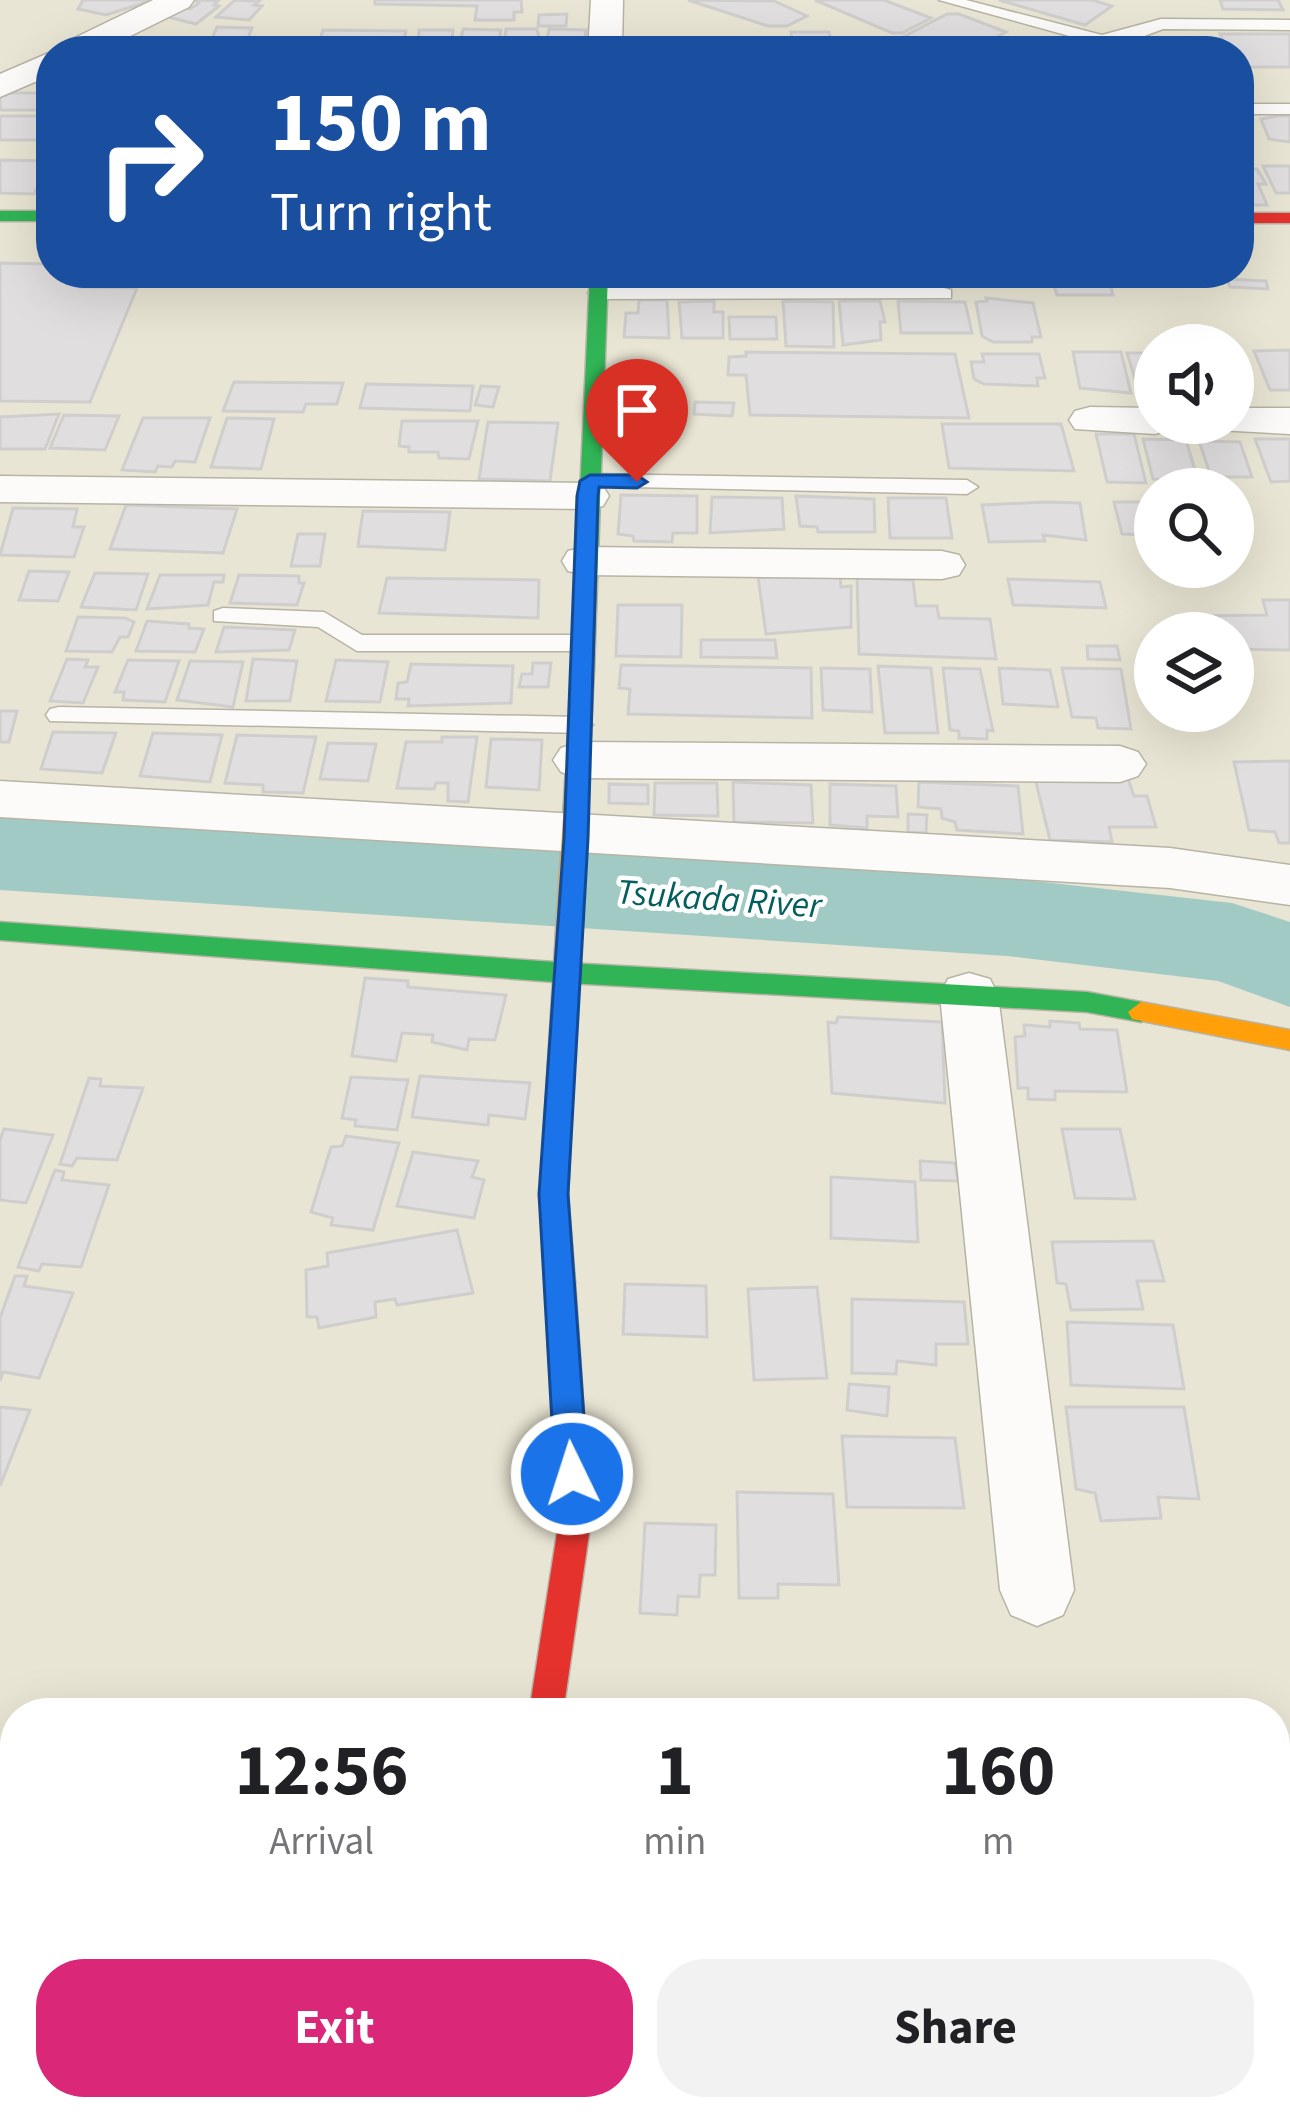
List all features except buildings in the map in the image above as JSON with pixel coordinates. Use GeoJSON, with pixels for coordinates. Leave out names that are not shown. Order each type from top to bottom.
{"type":"FeatureCollection","features":[{"type":"Feature","properties":{"kind":"street"},"geometry":{"type":"LineString","coordinates":[[105,36],[178,0]]}},
{"type":"Feature","properties":{"kind":"street"},"geometry":{"type":"LineString","coordinates":[[606,36],[608,0]]}},
{"type":"Feature","properties":{"kind":"street"},"geometry":{"type":"LineString","coordinates":[[0,87],[36,69]]}},
{"type":"Feature","properties":{"kind":"street"},"geometry":{"type":"LineString","coordinates":[[0,216],[36,216]]}},
{"type":"Feature","properties":{"kind":"street"},"geometry":{"type":"LineString","coordinates":[[1254,218],[1290,218]]}},
{"type":"Feature","properties":{"kind":"street"},"geometry":{"type":"LineString","coordinates":[[548,1698],[575,1520],[554,1194],[576,834],[598,288]]}},
{"type":"Feature","properties":{"kind":"street"},"geometry":{"type":"LineString","coordinates":[[1090,421],[1134,421]]}},
{"type":"Feature","properties":{"kind":"street"},"geometry":{"type":"LineString","coordinates":[[1254,421],[1290,421]]}},
{"type":"Feature","properties":{"kind":"street"},"geometry":{"type":"LineString","coordinates":[[0,489],[589,488]]}},
{"type":"Feature","properties":{"kind":"street"},"geometry":{"type":"LineString","coordinates":[[585,561],[942,565]]}},
{"type":"Feature","properties":{"kind":"street"},"geometry":{"type":"LineString","coordinates":[[579,742],[1120,764]]}},
{"type":"Feature","properties":{"kind":"street"},"geometry":{"type":"LineString","coordinates":[[0,799],[1171,868],[1290,885]]}},
{"type":"Feature","properties":{"kind":"street"},"geometry":{"type":"LineString","coordinates":[[2,938],[568,963],[1087,1001],[1290,1040]]}},
{"type":"Feature","properties":{"kind":"street"},"geometry":{"type":"LineString","coordinates":[[969,995],[1037,1590]]}},
{"type":"Feature","properties":{"kind":"lane"},"geometry":{"type":"LineString","coordinates":[[947,0],[1086,36]]}},
{"type":"Feature","properties":{"kind":"lane"},"geometry":{"type":"LineString","coordinates":[[1130,36],[1161,24],[1290,25]]}},
{"type":"Feature","properties":{"kind":"lane"},"geometry":{"type":"LineString","coordinates":[[1254,109],[1290,109]]}},
{"type":"Feature","properties":{"kind":"lane"},"geometry":{"type":"LineString","coordinates":[[755,288],[944,294]]}},
{"type":"Feature","properties":{"kind":"lane"},"geometry":{"type":"LineString","coordinates":[[589,488],[967,487]]}},
{"type":"Feature","properties":{"kind":"lane"},"geometry":{"type":"LineString","coordinates":[[224,616],[324,620],[357,643],[583,643]]}},
{"type":"Feature","properties":{"kind":"lane"},"geometry":{"type":"LineString","coordinates":[[59,716],[579,742]]}},
{"type":"Feature","properties":{"kind":"waterway","name":"Tsukada River"},"geometry":{"type":"LineString","coordinates":[[0,853],[1007,917],[1232,943],[1290,966]]}},
{"type":"Feature","properties":{"kind":"waterway"},"geometry":{"type":"LineString","coordinates":[[1232,943],[1290,945]]}},
{"type":"Feature","properties":{"kind":"traffic: fast"},"geometry":{"type":"LineString","coordinates":[[0,216],[36,216]]}},
{"type":"Feature","properties":{"kind":"traffic: fast"},"geometry":{"type":"LineString","coordinates":[[583,670],[598,288]]}},
{"type":"Feature","properties":{"kind":"traffic: fast"},"geometry":{"type":"LineString","coordinates":[[0,931],[568,973],[1087,1002],[1141,1012]]}},
{"type":"Feature","properties":{"kind":"traffic: slow"},"geometry":{"type":"LineString","coordinates":[[560,1282],[554,1194],[583,670]]}},
{"type":"Feature","properties":{"kind":"traffic: slow"},"geometry":{"type":"LineString","coordinates":[[1141,1012],[1290,1040]]}},
{"type":"Feature","properties":{"kind":"traffic: jam"},"geometry":{"type":"LineString","coordinates":[[1254,218],[1290,218]]}},
{"type":"Feature","properties":{"kind":"traffic: jam"},"geometry":{"type":"LineString","coordinates":[[548,1698],[575,1520],[560,1282]]}},
{"type":"Feature","properties":{"kind":"route"},"geometry":{"type":"LineString","coordinates":[[572,1474],[554,1194],[576,838],[587,496],[590,481],[637,482]]}}]}
